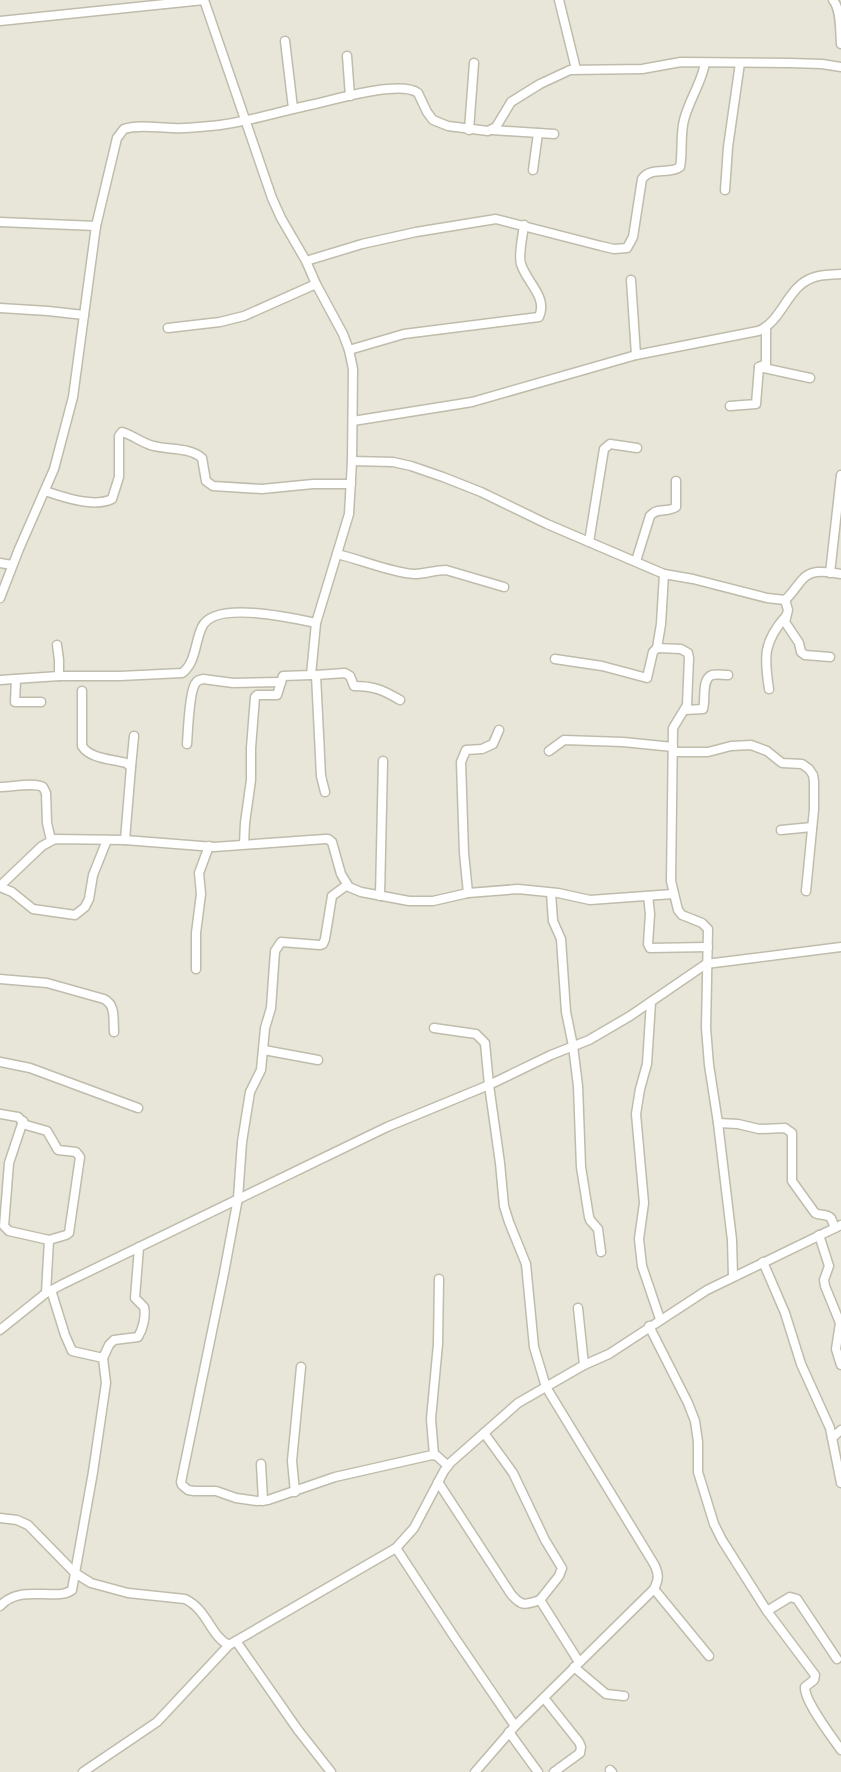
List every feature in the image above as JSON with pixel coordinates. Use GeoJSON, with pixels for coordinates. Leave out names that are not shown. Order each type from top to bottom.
{"type":"FeatureCollection","features":[{"type":"Feature","properties":{"kind":"street"},"geometry":{"type":"LineString","coordinates":[[0,21],[204,0],[272,198],[342,334],[349,350],[353,369],[349,514],[316,623],[313,675],[321,776],[325,792]]}},
{"type":"Feature","properties":{"kind":"street"},"geometry":{"type":"LineString","coordinates":[[559,0],[576,69]]}},
{"type":"Feature","properties":{"kind":"street"},"geometry":{"type":"LineString","coordinates":[[833,0],[838,5],[841,44]]}},
{"type":"Feature","properties":{"kind":"street"},"geometry":{"type":"LineString","coordinates":[[285,41],[293,108]]}},
{"type":"Feature","properties":{"kind":"street"},"geometry":{"type":"LineString","coordinates":[[347,56],[350,96]]}},
{"type":"Feature","properties":{"kind":"street"},"geometry":{"type":"LineString","coordinates":[[492,130],[511,102],[549,79],[570,70],[632,70],[681,62],[801,63],[841,67]]}},
{"type":"Feature","properties":{"kind":"street"},"geometry":{"type":"LineString","coordinates":[[469,130],[474,63]]}},
{"type":"Feature","properties":{"kind":"street"},"geometry":{"type":"LineString","coordinates":[[306,261],[362,244],[416,232],[496,219],[601,246],[623,249],[629,247],[633,237],[642,178],[648,172],[675,170],[680,167],[684,118],[697,84],[703,75],[705,63]]}},
{"type":"Feature","properties":{"kind":"street"},"geometry":{"type":"LineString","coordinates":[[725,190],[728,147],[740,63]]}},
{"type":"Feature","properties":{"kind":"street"},"geometry":{"type":"LineString","coordinates":[[0,598],[54,469],[73,397],[96,226],[117,138],[124,129],[178,128],[245,121],[293,108],[383,89],[410,89],[418,93],[433,120],[448,126],[469,130],[554,134]]}},
{"type":"Feature","properties":{"kind":"street"},"geometry":{"type":"LineString","coordinates":[[533,170],[538,133]]}},
{"type":"Feature","properties":{"kind":"street"},"geometry":{"type":"LineString","coordinates":[[0,222],[96,226]]}},
{"type":"Feature","properties":{"kind":"street"},"geometry":{"type":"LineString","coordinates":[[349,350],[404,334],[538,317],[541,297],[520,261],[524,225]]}},
{"type":"Feature","properties":{"kind":"street"},"geometry":{"type":"LineString","coordinates":[[353,421],[472,402],[636,355],[758,332],[766,328],[789,297],[806,281],[817,276],[841,274]]}},
{"type":"Feature","properties":{"kind":"street"},"geometry":{"type":"LineString","coordinates":[[631,280],[636,355]]}},
{"type":"Feature","properties":{"kind":"street"},"geometry":{"type":"LineString","coordinates":[[168,328],[220,322],[244,316],[316,284]]}},
{"type":"Feature","properties":{"kind":"street"},"geometry":{"type":"LineString","coordinates":[[0,308],[84,315]]}},
{"type":"Feature","properties":{"kind":"street"},"geometry":{"type":"LineString","coordinates":[[759,367],[766,364],[768,338],[766,328]]}},
{"type":"Feature","properties":{"kind":"street"},"geometry":{"type":"LineString","coordinates":[[759,367],[810,378]]}},
{"type":"Feature","properties":{"kind":"street"},"geometry":{"type":"LineString","coordinates":[[730,406],[756,404],[759,367]]}},
{"type":"Feature","properties":{"kind":"street"},"geometry":{"type":"LineString","coordinates":[[45,491],[75,501],[106,502],[111,500],[119,477],[119,436],[122,432],[151,446],[188,451],[199,455],[202,458],[206,482],[213,486],[262,489],[313,484],[351,484]]}},
{"type":"Feature","properties":{"kind":"street"},"geometry":{"type":"LineString","coordinates":[[589,542],[604,448],[610,444],[637,448]]}},
{"type":"Feature","properties":{"kind":"street"},"geometry":{"type":"LineString","coordinates":[[352,461],[393,462],[411,466],[443,477],[664,574],[767,598],[785,600]]}},
{"type":"Feature","properties":{"kind":"street"},"geometry":{"type":"LineString","coordinates":[[830,573],[841,475]]}},
{"type":"Feature","properties":{"kind":"street"},"geometry":{"type":"LineString","coordinates":[[636,561],[650,516],[658,510],[671,510],[676,507],[676,481]]}},
{"type":"Feature","properties":{"kind":"street"},"geometry":{"type":"LineString","coordinates":[[336,554],[406,573],[421,574],[446,570],[504,587]]}},
{"type":"Feature","properties":{"kind":"street"},"geometry":{"type":"LineString","coordinates":[[0,563],[12,565]]}},
{"type":"Feature","properties":{"kind":"street"},"geometry":{"type":"LineString","coordinates":[[785,600],[802,579],[813,572],[841,574]]}},
{"type":"Feature","properties":{"kind":"street"},"geometry":{"type":"LineString","coordinates":[[555,659],[602,666],[647,678],[653,652],[657,648],[661,624],[664,574]]}},
{"type":"Feature","properties":{"kind":"street"},"geometry":{"type":"LineString","coordinates":[[785,600],[788,605],[785,622],[799,643],[801,652],[815,657],[830,657]]}},
{"type":"Feature","properties":{"kind":"street"},"geometry":{"type":"LineString","coordinates":[[0,680],[182,673],[189,666],[202,625],[211,616],[220,614],[261,613],[316,623]]}},
{"type":"Feature","properties":{"kind":"street"},"geometry":{"type":"LineString","coordinates":[[769,689],[765,665],[766,648],[778,624],[786,616]]}},
{"type":"Feature","properties":{"kind":"street"},"geometry":{"type":"LineString","coordinates":[[57,645],[59,676]]}},
{"type":"Feature","properties":{"kind":"street"},"geometry":{"type":"LineString","coordinates":[[657,648],[681,649],[688,653],[689,658],[689,688],[685,710],[673,728],[671,881],[678,910],[682,915],[702,923],[708,929],[706,1028],[732,1240],[733,1276]]}},
{"type":"Feature","properties":{"kind":"street"},"geometry":{"type":"LineString","coordinates":[[244,844],[251,780],[255,697],[257,695],[276,696],[282,678],[285,676],[345,673],[350,676],[354,686],[382,689],[400,700]]}},
{"type":"Feature","properties":{"kind":"street"},"geometry":{"type":"LineString","coordinates":[[685,710],[703,709],[705,684],[708,679],[712,675],[728,675]]}},
{"type":"Feature","properties":{"kind":"street"},"geometry":{"type":"LineString","coordinates":[[16,679],[15,702],[41,702]]}},
{"type":"Feature","properties":{"kind":"street"},"geometry":{"type":"LineString","coordinates":[[187,744],[194,686],[199,680],[281,682]]}},
{"type":"Feature","properties":{"kind":"street"},"geometry":{"type":"LineString","coordinates":[[82,691],[82,746],[84,750],[92,755],[126,763],[131,767]]}},
{"type":"Feature","properties":{"kind":"street"},"geometry":{"type":"LineString","coordinates":[[468,893],[464,853],[461,762],[466,750],[482,749],[493,744],[499,730]]}},
{"type":"Feature","properties":{"kind":"street"},"geometry":{"type":"LineString","coordinates":[[125,840],[134,736]]}},
{"type":"Feature","properties":{"kind":"street"},"geometry":{"type":"LineString","coordinates":[[549,751],[564,740],[623,742],[708,752],[731,746],[751,745],[767,751],[782,763],[806,766],[813,775],[814,781],[814,809],[806,891]]}},
{"type":"Feature","properties":{"kind":"street"},"geometry":{"type":"LineString","coordinates":[[380,896],[382,761]]}},
{"type":"Feature","properties":{"kind":"street"},"geometry":{"type":"LineString","coordinates":[[0,787],[36,784],[43,788],[46,793],[47,823],[51,840]]}},
{"type":"Feature","properties":{"kind":"street"},"geometry":{"type":"LineString","coordinates":[[781,830],[812,826]]}},
{"type":"Feature","properties":{"kind":"street"},"geometry":{"type":"LineString","coordinates":[[107,840],[93,875],[89,899],[85,907],[75,915],[33,909],[12,892],[0,886],[51,840],[107,840],[125,840],[209,846],[328,839],[332,842],[336,860],[347,885],[380,896],[409,901],[424,902],[468,893],[518,889],[590,900],[674,894]]}},
{"type":"Feature","properties":{"kind":"street"},"geometry":{"type":"LineString","coordinates":[[196,969],[196,933],[201,894],[199,873],[209,846]]}},
{"type":"Feature","properties":{"kind":"street"},"geometry":{"type":"LineString","coordinates":[[347,885],[332,896],[323,944],[281,942],[276,948],[271,1008],[265,1028],[261,1070],[250,1092],[242,1142],[238,1198],[181,1482],[189,1490],[216,1491],[236,1498],[263,1501],[275,1499],[335,1477],[434,1455],[448,1466]]}},
{"type":"Feature","properties":{"kind":"street"},"geometry":{"type":"LineString","coordinates":[[551,893],[553,921],[561,939],[566,1012],[578,1086],[581,1167],[589,1217],[598,1229],[601,1252]]}},
{"type":"Feature","properties":{"kind":"street"},"geometry":{"type":"LineString","coordinates":[[648,896],[650,914],[648,944],[650,948],[708,947]]}},
{"type":"Feature","properties":{"kind":"street"},"geometry":{"type":"LineString","coordinates":[[0,1330],[48,1292],[238,1198],[387,1127],[489,1085],[607,1031],[706,964],[841,947]]}},
{"type":"Feature","properties":{"kind":"street"},"geometry":{"type":"LineString","coordinates":[[0,979],[47,983],[104,999],[113,1006],[114,1032]]}},
{"type":"Feature","properties":{"kind":"street"},"geometry":{"type":"LineString","coordinates":[[651,1002],[647,1064],[636,1114],[644,1203],[639,1239],[642,1266],[660,1319]]}},
{"type":"Feature","properties":{"kind":"street"},"geometry":{"type":"LineString","coordinates":[[434,1028],[476,1034],[485,1043],[504,1206],[526,1264],[534,1347],[546,1387],[654,1564],[659,1580],[654,1589],[512,1729],[475,1772]]}},
{"type":"Feature","properties":{"kind":"street"},"geometry":{"type":"LineString","coordinates":[[264,1050],[318,1060]]}},
{"type":"Feature","properties":{"kind":"street"},"geometry":{"type":"LineString","coordinates":[[0,1062],[30,1068],[138,1108]]}},
{"type":"Feature","properties":{"kind":"street"},"geometry":{"type":"LineString","coordinates":[[0,1114],[18,1117],[23,1121],[28,1126],[47,1131],[58,1150],[76,1152],[80,1157],[69,1233],[66,1235],[49,1240],[9,1231],[4,1226],[9,1162],[23,1121]]}},
{"type":"Feature","properties":{"kind":"street"},"geometry":{"type":"LineString","coordinates":[[83,1772],[157,1722],[232,1643],[396,1548],[414,1528],[448,1466],[510,1408],[584,1365],[609,1354],[706,1290],[838,1227],[826,1215],[814,1213],[795,1186],[792,1175],[792,1133],[789,1130],[785,1128],[759,1129],[738,1124],[718,1123]]}},
{"type":"Feature","properties":{"kind":"street"},"geometry":{"type":"LineString","coordinates":[[819,1235],[829,1266],[824,1280],[825,1286],[840,1323],[836,1349],[841,1365]]}},
{"type":"Feature","properties":{"kind":"street"},"geometry":{"type":"LineString","coordinates":[[49,1240],[48,1292],[64,1335],[72,1351],[102,1358]]}},
{"type":"Feature","properties":{"kind":"street"},"geometry":{"type":"LineString","coordinates":[[0,1606],[14,1596],[70,1592],[74,1585],[106,1383],[102,1358],[114,1340],[136,1338],[142,1330],[145,1310],[135,1298],[139,1247]]}},
{"type":"Feature","properties":{"kind":"street"},"geometry":{"type":"LineString","coordinates":[[764,1262],[785,1313],[801,1364],[830,1428],[841,1483]]}},
{"type":"Feature","properties":{"kind":"street"},"geometry":{"type":"LineString","coordinates":[[434,1455],[430,1419],[438,1344],[439,1278]]}},
{"type":"Feature","properties":{"kind":"street"},"geometry":{"type":"LineString","coordinates":[[578,1308],[584,1365]]}},
{"type":"Feature","properties":{"kind":"street"},"geometry":{"type":"LineString","coordinates":[[649,1326],[695,1421],[698,1472],[714,1524],[767,1611],[815,1675],[814,1680],[805,1687],[805,1694],[841,1750]]}},
{"type":"Feature","properties":{"kind":"street"},"geometry":{"type":"LineString","coordinates":[[295,1492],[291,1461],[301,1367]]}},
{"type":"Feature","properties":{"kind":"street"},"geometry":{"type":"LineString","coordinates":[[832,1438],[841,1430]]}},
{"type":"Feature","properties":{"kind":"street"},"geometry":{"type":"LineString","coordinates":[[438,1482],[517,1602],[527,1605],[540,1600],[559,1576],[562,1568],[545,1540],[513,1473],[484,1433]]}},
{"type":"Feature","properties":{"kind":"street"},"geometry":{"type":"LineString","coordinates":[[261,1464],[263,1501]]}},
{"type":"Feature","properties":{"kind":"street"},"geometry":{"type":"LineString","coordinates":[[0,1518],[17,1520],[28,1525],[75,1573],[91,1582],[128,1593],[185,1599],[199,1607],[221,1640],[232,1643],[331,1772]]}},
{"type":"Feature","properties":{"kind":"street"},"geometry":{"type":"LineString","coordinates":[[396,1548],[538,1772]]}},
{"type":"Feature","properties":{"kind":"street"},"geometry":{"type":"LineString","coordinates":[[654,1589],[709,1656]]}},
{"type":"Feature","properties":{"kind":"street"},"geometry":{"type":"LineString","coordinates":[[767,1611],[790,1597],[797,1599],[837,1659]]}},
{"type":"Feature","properties":{"kind":"street"},"geometry":{"type":"LineString","coordinates":[[540,1600],[577,1664],[606,1694],[624,1696]]}},
{"type":"Feature","properties":{"kind":"street"},"geometry":{"type":"LineString","coordinates":[[544,1698],[581,1747],[580,1753],[554,1772]]}},
{"type":"Feature","properties":{"kind":"shaded area"},"geometry":{"type":"Polygon","coordinates":[[[0,0],[841,0],[841,1772],[0,1772],[0,0]]]}}]}
